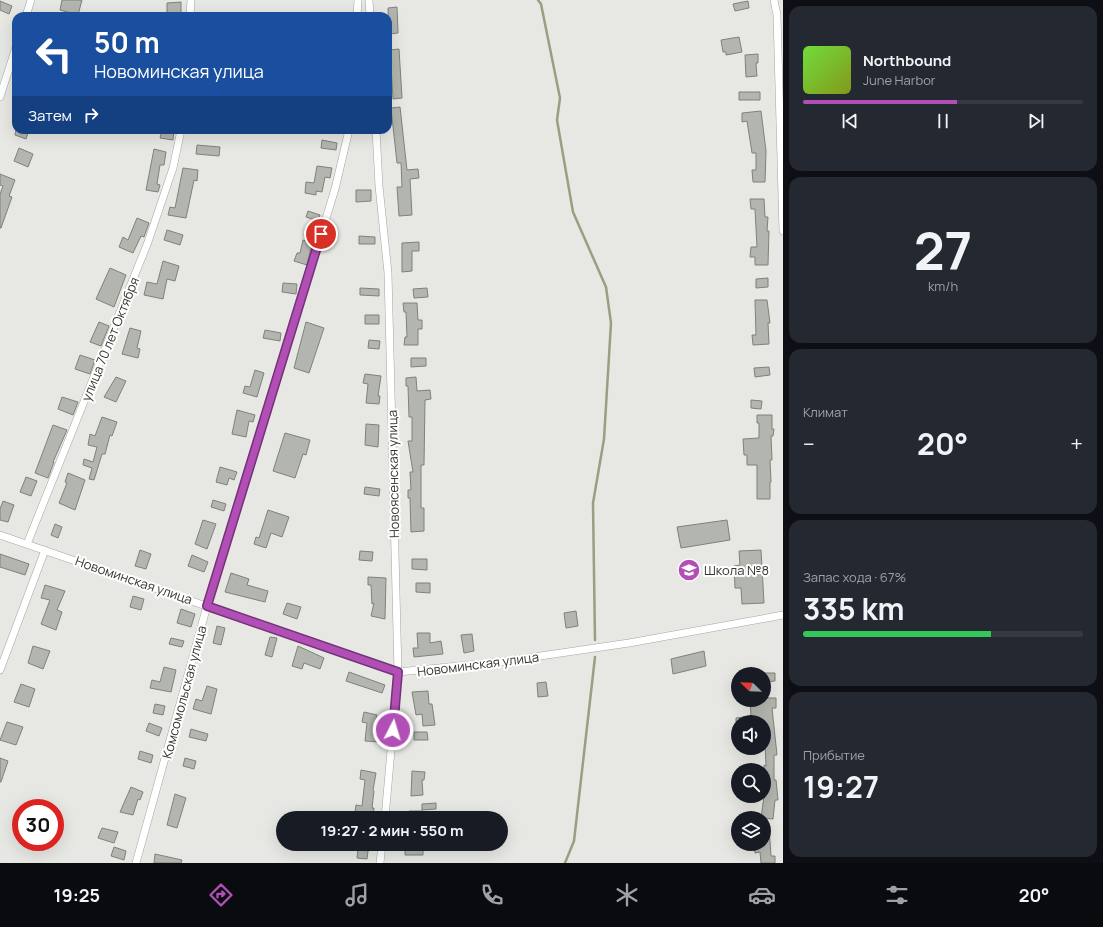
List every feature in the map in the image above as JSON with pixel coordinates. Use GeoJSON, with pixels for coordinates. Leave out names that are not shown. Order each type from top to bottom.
{"type":"FeatureCollection","features":[{"type":"Feature","properties":{"kind":"street"},"geometry":{"type":"LineString","coordinates":[[27,12],[31,0]]}},
{"type":"Feature","properties":{"kind":"street"},"geometry":{"type":"LineString","coordinates":[[190,12],[191,0]]}},
{"type":"Feature","properties":{"kind":"street"},"geometry":{"type":"LineString","coordinates":[[357,12],[358,0]]}},
{"type":"Feature","properties":{"kind":"street"},"geometry":{"type":"LineString","coordinates":[[369,0],[370,12]]}},
{"type":"Feature","properties":{"kind":"street"},"geometry":{"type":"LineString","coordinates":[[774,0],[777,15],[783,232]]}},
{"type":"Feature","properties":{"kind":"street"},"geometry":{"type":"LineString","coordinates":[[0,97],[12,60]]}},
{"type":"Feature","properties":{"kind":"street","name":"улица 70 лет Октября"},"geometry":{"type":"LineString","coordinates":[[28,544],[148,242],[174,168],[180,134]]}},
{"type":"Feature","properties":{"kind":"street","name":"Комсомольская улица"},"geometry":{"type":"LineString","coordinates":[[136,863],[207,606],[335,189],[348,134]]}},
{"type":"Feature","properties":{"kind":"street","name":"Новоясенская улица"},"geometry":{"type":"LineString","coordinates":[[376,134],[379,186],[388,273],[398,672],[386,811]]}},
{"type":"Feature","properties":{"kind":"street","name":"Новоминская улица"},"geometry":{"type":"LineString","coordinates":[[0,535],[398,672],[507,661],[629,643],[783,615]]}},
{"type":"Feature","properties":{"kind":"street"},"geometry":{"type":"LineString","coordinates":[[0,670],[45,550]]}},
{"type":"Feature","properties":{"kind":"street"},"geometry":{"type":"LineString","coordinates":[[380,863],[381,851]]}},
{"type":"Feature","properties":{"kind":"building"},"geometry":{"type":"Polygon","coordinates":[[[62,0],[82,0],[79,12],[67,12],[60,10],[62,0]]]}},
{"type":"Feature","properties":{"kind":"building"},"geometry":{"type":"Polygon","coordinates":[[[0,1],[12,6],[9,14],[0,10],[0,1]]]}},
{"type":"Feature","properties":{"kind":"building"},"geometry":{"type":"Polygon","coordinates":[[[748,1],[749,8],[735,11],[733,4],[748,1]]]}},
{"type":"Feature","properties":{"kind":"building"},"geometry":{"type":"Polygon","coordinates":[[[181,2],[181,12],[167,12],[167,3],[181,2]]]}},
{"type":"Feature","properties":{"kind":"building"},"geometry":{"type":"Polygon","coordinates":[[[397,7],[398,33],[392,34],[392,12],[388,12],[388,8],[397,7]]]}},
{"type":"Feature","properties":{"kind":"building"},"geometry":{"type":"Polygon","coordinates":[[[739,37],[742,52],[726,55],[726,52],[723,52],[721,40],[739,37]]]}},
{"type":"Feature","properties":{"kind":"building"},"geometry":{"type":"Polygon","coordinates":[[[399,49],[402,98],[393,99],[392,50],[399,49]]]}},
{"type":"Feature","properties":{"kind":"building"},"geometry":{"type":"Polygon","coordinates":[[[758,54],[758,63],[756,63],[757,76],[746,77],[745,55],[758,54]]]}},
{"type":"Feature","properties":{"kind":"building"},"geometry":{"type":"Polygon","coordinates":[[[739,92],[760,92],[760,100],[739,100],[739,92]]]}},
{"type":"Feature","properties":{"kind":"building"},"geometry":{"type":"Polygon","coordinates":[[[400,107],[407,170],[418,169],[419,178],[410,179],[412,215],[399,216],[397,187],[402,187],[401,163],[397,163],[392,108],[400,107]]]}},
{"type":"Feature","properties":{"kind":"building"},"geometry":{"type":"Polygon","coordinates":[[[761,111],[766,151],[765,182],[753,182],[752,170],[756,170],[756,153],[752,153],[747,121],[742,122],[742,113],[761,111]]]}},
{"type":"Feature","properties":{"kind":"building"},"geometry":{"type":"Polygon","coordinates":[[[15,134],[28,134],[26,139],[15,134]]]}},
{"type":"Feature","properties":{"kind":"building"},"geometry":{"type":"Polygon","coordinates":[[[161,134],[174,134],[173,140],[160,138],[161,134]]]}},
{"type":"Feature","properties":{"kind":"building"},"geometry":{"type":"Polygon","coordinates":[[[322,140],[337,143],[336,150],[321,148],[322,140]]]}},
{"type":"Feature","properties":{"kind":"building"},"geometry":{"type":"Polygon","coordinates":[[[197,145],[220,147],[219,156],[196,154],[197,145]]]}},
{"type":"Feature","properties":{"kind":"building"},"geometry":{"type":"Polygon","coordinates":[[[19,148],[33,154],[28,167],[14,161],[19,148]]]}},
{"type":"Feature","properties":{"kind":"building"},"geometry":{"type":"Polygon","coordinates":[[[154,149],[166,152],[164,165],[160,165],[157,184],[160,185],[158,192],[146,190],[154,149]]]}},
{"type":"Feature","properties":{"kind":"building"},"geometry":{"type":"Polygon","coordinates":[[[317,166],[332,168],[330,178],[325,177],[322,192],[316,191],[316,195],[305,193],[306,182],[314,183],[317,166]]]}},
{"type":"Feature","properties":{"kind":"building"},"geometry":{"type":"Polygon","coordinates":[[[183,168],[198,170],[197,181],[194,180],[186,218],[168,215],[170,207],[175,208],[183,168]]]}},
{"type":"Feature","properties":{"kind":"building"},"geometry":{"type":"Polygon","coordinates":[[[0,174],[15,180],[9,196],[12,197],[1,228],[0,194],[3,186],[0,185],[0,174]]]}},
{"type":"Feature","properties":{"kind":"building"},"geometry":{"type":"Polygon","coordinates":[[[356,190],[371,190],[371,201],[356,202],[356,190]]]}},
{"type":"Feature","properties":{"kind":"building"},"geometry":{"type":"Polygon","coordinates":[[[750,199],[764,199],[765,217],[768,217],[767,231],[769,231],[768,265],[755,265],[755,257],[750,257],[751,247],[757,247],[755,209],[751,209],[750,199]]]}},
{"type":"Feature","properties":{"kind":"building"},"geometry":{"type":"Polygon","coordinates":[[[308,211],[320,215],[318,221],[306,217],[308,211]]]}},
{"type":"Feature","properties":{"kind":"building"},"geometry":{"type":"Polygon","coordinates":[[[137,218],[149,223],[144,237],[141,236],[133,253],[119,247],[123,237],[128,240],[137,218]]]}},
{"type":"Feature","properties":{"kind":"building"},"geometry":{"type":"Polygon","coordinates":[[[167,230],[183,235],[180,245],[164,240],[167,230]]]}},
{"type":"Feature","properties":{"kind":"building"},"geometry":{"type":"Polygon","coordinates":[[[359,236],[375,237],[375,244],[359,244],[359,236]]]}},
{"type":"Feature","properties":{"kind":"building"},"geometry":{"type":"Polygon","coordinates":[[[303,240],[312,243],[307,265],[294,261],[297,253],[300,253],[303,240]]]}},
{"type":"Feature","properties":{"kind":"building"},"geometry":{"type":"Polygon","coordinates":[[[419,242],[419,251],[412,251],[412,271],[402,272],[402,243],[419,242]]]}},
{"type":"Feature","properties":{"kind":"building"},"geometry":{"type":"Polygon","coordinates":[[[163,261],[179,266],[175,281],[167,279],[163,299],[144,295],[147,282],[157,284],[163,261]]]}},
{"type":"Feature","properties":{"kind":"building"},"geometry":{"type":"Polygon","coordinates":[[[110,268],[126,275],[114,307],[96,299],[110,268]]]}},
{"type":"Feature","properties":{"kind":"building"},"geometry":{"type":"Polygon","coordinates":[[[768,278],[768,287],[756,288],[756,279],[768,278]]]}},
{"type":"Feature","properties":{"kind":"building"},"geometry":{"type":"Polygon","coordinates":[[[283,283],[297,284],[296,294],[282,292],[283,283]]]}},
{"type":"Feature","properties":{"kind":"building"},"geometry":{"type":"Polygon","coordinates":[[[360,288],[379,289],[379,296],[360,295],[360,288]]]}},
{"type":"Feature","properties":{"kind":"building"},"geometry":{"type":"Polygon","coordinates":[[[427,288],[428,297],[414,298],[413,289],[427,288]]]}},
{"type":"Feature","properties":{"kind":"building"},"geometry":{"type":"Polygon","coordinates":[[[755,300],[767,300],[770,323],[768,323],[769,344],[753,345],[752,335],[756,335],[755,300]]]}},
{"type":"Feature","properties":{"kind":"building"},"geometry":{"type":"Polygon","coordinates":[[[403,303],[417,303],[418,320],[422,320],[422,329],[418,329],[418,345],[404,345],[405,337],[407,337],[406,312],[404,312],[403,303]]]}},
{"type":"Feature","properties":{"kind":"building"},"geometry":{"type":"Polygon","coordinates":[[[365,315],[379,315],[379,324],[365,324],[365,315]]]}},
{"type":"Feature","properties":{"kind":"building"},"geometry":{"type":"Polygon","coordinates":[[[99,322],[109,326],[101,346],[90,342],[99,322]]]}},
{"type":"Feature","properties":{"kind":"building"},"geometry":{"type":"Polygon","coordinates":[[[306,322],[324,328],[309,373],[294,368],[306,322]]]}},
{"type":"Feature","properties":{"kind":"building"},"geometry":{"type":"Polygon","coordinates":[[[130,328],[141,331],[137,348],[140,349],[138,358],[122,354],[130,328]]]}},
{"type":"Feature","properties":{"kind":"building"},"geometry":{"type":"Polygon","coordinates":[[[265,330],[281,333],[280,341],[263,338],[265,330]]]}},
{"type":"Feature","properties":{"kind":"building"},"geometry":{"type":"Polygon","coordinates":[[[369,340],[380,341],[379,349],[368,348],[369,340]]]}},
{"type":"Feature","properties":{"kind":"building"},"geometry":{"type":"Polygon","coordinates":[[[80,355],[95,360],[90,374],[75,369],[80,355]]]}},
{"type":"Feature","properties":{"kind":"building"},"geometry":{"type":"Polygon","coordinates":[[[411,358],[426,358],[426,366],[411,367],[411,358]]]}},
{"type":"Feature","properties":{"kind":"building"},"geometry":{"type":"Polygon","coordinates":[[[769,367],[770,375],[755,377],[754,368],[769,367]]]}},
{"type":"Feature","properties":{"kind":"building"},"geometry":{"type":"Polygon","coordinates":[[[255,370],[264,373],[257,397],[243,393],[245,386],[250,387],[255,370]]]}},
{"type":"Feature","properties":{"kind":"building"},"geometry":{"type":"Polygon","coordinates":[[[365,374],[381,376],[378,396],[380,396],[379,404],[366,403],[368,384],[363,383],[365,374]]]}},
{"type":"Feature","properties":{"kind":"building"},"geometry":{"type":"Polygon","coordinates":[[[116,377],[126,381],[116,402],[104,397],[116,377]]]}},
{"type":"Feature","properties":{"kind":"building"},"geometry":{"type":"Polygon","coordinates":[[[416,377],[417,391],[430,390],[431,399],[425,400],[424,465],[421,465],[421,508],[424,508],[424,531],[411,532],[410,498],[408,498],[408,490],[411,490],[410,472],[413,472],[408,441],[412,441],[412,417],[409,417],[408,386],[406,386],[406,378],[416,377]]]}},
{"type":"Feature","properties":{"kind":"building"},"geometry":{"type":"Polygon","coordinates":[[[62,397],[78,402],[73,415],[58,409],[62,397]]]}},
{"type":"Feature","properties":{"kind":"building"},"geometry":{"type":"Polygon","coordinates":[[[751,400],[762,401],[761,409],[751,408],[751,400]]]}},
{"type":"Feature","properties":{"kind":"building"},"geometry":{"type":"Polygon","coordinates":[[[237,410],[255,415],[253,422],[249,421],[246,437],[232,434],[237,410]]]}},
{"type":"Feature","properties":{"kind":"building"},"geometry":{"type":"Polygon","coordinates":[[[757,415],[772,415],[772,429],[774,429],[773,436],[771,436],[772,460],[770,460],[770,499],[757,499],[757,465],[747,465],[747,455],[744,455],[743,439],[759,438],[759,423],[757,423],[757,415]]]}},
{"type":"Feature","properties":{"kind":"building"},"geometry":{"type":"Polygon","coordinates":[[[102,417],[117,422],[112,436],[110,435],[105,454],[102,454],[94,480],[89,479],[92,468],[83,465],[84,459],[93,462],[97,447],[88,445],[90,434],[95,436],[102,417]]]}},
{"type":"Feature","properties":{"kind":"building"},"geometry":{"type":"Polygon","coordinates":[[[366,424],[379,425],[378,447],[365,445],[366,424]]]}},
{"type":"Feature","properties":{"kind":"building"},"geometry":{"type":"Polygon","coordinates":[[[53,425],[67,430],[53,462],[48,478],[35,473],[53,425]]]}},
{"type":"Feature","properties":{"kind":"building"},"geometry":{"type":"Polygon","coordinates":[[[285,433],[310,440],[306,455],[303,454],[295,478],[273,471],[285,433]]]}},
{"type":"Feature","properties":{"kind":"building"},"geometry":{"type":"Polygon","coordinates":[[[220,467],[237,472],[234,480],[229,478],[227,485],[216,482],[220,467]]]}},
{"type":"Feature","properties":{"kind":"building"},"geometry":{"type":"Polygon","coordinates":[[[68,473],[85,480],[75,510],[59,503],[67,483],[65,482],[68,473]]]}},
{"type":"Feature","properties":{"kind":"building"},"geometry":{"type":"Polygon","coordinates":[[[26,477],[37,481],[31,496],[20,492],[26,477]]]}},
{"type":"Feature","properties":{"kind":"building"},"geometry":{"type":"Polygon","coordinates":[[[365,487],[380,489],[379,496],[364,494],[365,487]]]}},
{"type":"Feature","properties":{"kind":"building"},"geometry":{"type":"Polygon","coordinates":[[[213,500],[226,504],[224,511],[211,507],[213,500]]]}},
{"type":"Feature","properties":{"kind":"building"},"geometry":{"type":"Polygon","coordinates":[[[3,501],[14,505],[8,522],[0,520],[0,509],[3,501]]]}},
{"type":"Feature","properties":{"kind":"building"},"geometry":{"type":"Polygon","coordinates":[[[268,510],[289,517],[282,537],[271,533],[266,548],[254,544],[256,537],[259,538],[268,510]]]}},
{"type":"Feature","properties":{"kind":"building"},"geometry":{"type":"Polygon","coordinates":[[[203,520],[216,524],[207,549],[195,544],[203,520]]]}},
{"type":"Feature","properties":{"kind":"building"},"geometry":{"type":"Polygon","coordinates":[[[727,520],[730,540],[681,548],[677,527],[727,520]]]}},
{"type":"Feature","properties":{"kind":"building"},"geometry":{"type":"Polygon","coordinates":[[[55,524],[62,527],[58,538],[51,535],[55,524]]]}},
{"type":"Feature","properties":{"kind":"building"},"geometry":{"type":"Polygon","coordinates":[[[140,550],[151,554],[146,569],[135,566],[140,550]]]}},
{"type":"Feature","properties":{"kind":"building"},"geometry":{"type":"Polygon","coordinates":[[[761,550],[764,603],[742,604],[741,588],[735,588],[734,566],[740,565],[739,551],[761,550]]]}},
{"type":"Feature","properties":{"kind":"building"},"geometry":{"type":"Polygon","coordinates":[[[360,551],[373,552],[372,561],[359,560],[360,551]]]}},
{"type":"Feature","properties":{"kind":"building"},"geometry":{"type":"Polygon","coordinates":[[[0,554],[29,564],[25,575],[0,567],[0,554]]]}},
{"type":"Feature","properties":{"kind":"building"},"geometry":{"type":"Polygon","coordinates":[[[192,555],[208,562],[204,572],[188,566],[192,555]]]}},
{"type":"Feature","properties":{"kind":"building"},"geometry":{"type":"Polygon","coordinates":[[[412,559],[427,559],[427,570],[412,569],[412,559]]]}},
{"type":"Feature","properties":{"kind":"building"},"geometry":{"type":"Polygon","coordinates":[[[231,573],[249,579],[247,585],[268,591],[265,602],[225,592],[231,573]]]}},
{"type":"Feature","properties":{"kind":"building"},"geometry":{"type":"Polygon","coordinates":[[[368,577],[386,578],[385,619],[371,616],[374,603],[372,604],[371,585],[368,585],[368,577]]]}},
{"type":"Feature","properties":{"kind":"building"},"geometry":{"type":"Polygon","coordinates":[[[416,583],[430,583],[430,593],[416,592],[416,583]]]}},
{"type":"Feature","properties":{"kind":"building"},"geometry":{"type":"Polygon","coordinates":[[[45,585],[65,591],[57,610],[62,612],[56,630],[41,624],[50,600],[41,598],[45,585]]]}},
{"type":"Feature","properties":{"kind":"building"},"geometry":{"type":"Polygon","coordinates":[[[133,596],[144,599],[141,610],[130,607],[133,596]]]}},
{"type":"Feature","properties":{"kind":"building"},"geometry":{"type":"Polygon","coordinates":[[[287,603],[301,607],[297,619],[283,614],[287,603]]]}},
{"type":"Feature","properties":{"kind":"building"},"geometry":{"type":"Polygon","coordinates":[[[181,609],[195,614],[191,627],[177,623],[181,609]]]}},
{"type":"Feature","properties":{"kind":"building"},"geometry":{"type":"Polygon","coordinates":[[[576,611],[578,626],[566,628],[564,613],[576,611]]]}},
{"type":"Feature","properties":{"kind":"building"},"geometry":{"type":"Polygon","coordinates":[[[217,626],[225,628],[221,645],[213,643],[217,626]]]}},
{"type":"Feature","properties":{"kind":"building"},"geometry":{"type":"Polygon","coordinates":[[[417,633],[430,633],[430,643],[441,641],[443,654],[414,657],[413,648],[418,648],[417,633]]]}},
{"type":"Feature","properties":{"kind":"building"},"geometry":{"type":"Polygon","coordinates":[[[472,634],[474,651],[464,653],[461,635],[472,634]]]}},
{"type":"Feature","properties":{"kind":"building"},"geometry":{"type":"Polygon","coordinates":[[[270,637],[277,638],[272,657],[265,655],[270,637]]]}},
{"type":"Feature","properties":{"kind":"building"},"geometry":{"type":"Polygon","coordinates":[[[171,638],[184,641],[182,647],[169,644],[171,638]]]}},
{"type":"Feature","properties":{"kind":"building"},"geometry":{"type":"Polygon","coordinates":[[[33,646],[50,651],[43,669],[28,663],[33,646]]]}},
{"type":"Feature","properties":{"kind":"building"},"geometry":{"type":"Polygon","coordinates":[[[298,646],[324,658],[320,669],[304,663],[302,669],[292,666],[298,646]]]}},
{"type":"Feature","properties":{"kind":"building"},"geometry":{"type":"Polygon","coordinates":[[[704,651],[706,666],[673,674],[671,659],[704,651]]]}},
{"type":"Feature","properties":{"kind":"building"},"geometry":{"type":"Polygon","coordinates":[[[164,667],[176,670],[171,692],[150,688],[152,680],[160,682],[164,667]]]}},
{"type":"Feature","properties":{"kind":"building"},"geometry":{"type":"Polygon","coordinates":[[[349,672],[385,685],[382,693],[346,681],[349,672]]]}},
{"type":"Feature","properties":{"kind":"building"},"geometry":{"type":"Polygon","coordinates":[[[771,673],[775,673],[775,681],[771,681],[771,673]]]}},
{"type":"Feature","properties":{"kind":"building"},"geometry":{"type":"Polygon","coordinates":[[[546,682],[548,696],[538,697],[537,683],[546,682]]]}},
{"type":"Feature","properties":{"kind":"building"},"geometry":{"type":"Polygon","coordinates":[[[21,684],[35,689],[29,707],[14,702],[21,684]]]}},
{"type":"Feature","properties":{"kind":"building"},"geometry":{"type":"Polygon","coordinates":[[[207,686],[217,689],[211,714],[193,709],[196,699],[202,701],[207,686]]]}},
{"type":"Feature","properties":{"kind":"building"},"geometry":{"type":"Polygon","coordinates":[[[428,691],[429,704],[432,704],[435,725],[423,726],[422,714],[416,715],[412,692],[428,691]]]}},
{"type":"Feature","properties":{"kind":"building"},"geometry":{"type":"Polygon","coordinates":[[[771,698],[776,698],[776,708],[772,708],[777,755],[774,755],[774,780],[776,780],[778,800],[775,800],[773,819],[771,819],[771,811],[762,811],[763,803],[771,803],[771,763],[766,763],[766,755],[771,755],[771,715],[751,715],[750,707],[771,707],[771,698]]]}},
{"type":"Feature","properties":{"kind":"building"},"geometry":{"type":"Polygon","coordinates":[[[155,704],[165,706],[163,715],[153,713],[155,704]]]}},
{"type":"Feature","properties":{"kind":"building"},"geometry":{"type":"Polygon","coordinates":[[[364,712],[377,715],[373,735],[381,736],[380,742],[365,741],[367,723],[362,722],[364,712]]]}},
{"type":"Feature","properties":{"kind":"building"},"geometry":{"type":"Polygon","coordinates":[[[7,722],[23,727],[16,745],[0,740],[7,722]]]}},
{"type":"Feature","properties":{"kind":"building"},"geometry":{"type":"Polygon","coordinates":[[[149,723],[162,728],[159,736],[146,731],[149,723]]]}},
{"type":"Feature","properties":{"kind":"building"},"geometry":{"type":"Polygon","coordinates":[[[191,729],[208,734],[206,741],[189,737],[191,729]]]}},
{"type":"Feature","properties":{"kind":"building"},"geometry":{"type":"Polygon","coordinates":[[[414,732],[427,732],[428,740],[414,740],[414,732]]]}},
{"type":"Feature","properties":{"kind":"building"},"geometry":{"type":"Polygon","coordinates":[[[140,751],[153,755],[151,763],[138,759],[140,751]]]}},
{"type":"Feature","properties":{"kind":"building"},"geometry":{"type":"Polygon","coordinates":[[[0,758],[8,761],[1,782],[0,782],[0,758]]]}},
{"type":"Feature","properties":{"kind":"building"},"geometry":{"type":"Polygon","coordinates":[[[185,758],[196,761],[194,769],[183,766],[185,758]]]}},
{"type":"Feature","properties":{"kind":"building"},"geometry":{"type":"Polygon","coordinates":[[[361,770],[376,773],[373,790],[372,808],[374,808],[374,811],[355,811],[356,805],[362,806],[365,780],[360,779],[361,770]]]}},
{"type":"Feature","properties":{"kind":"building"},"geometry":{"type":"Polygon","coordinates":[[[412,771],[425,772],[424,780],[422,780],[423,795],[411,796],[412,771]]]}},
{"type":"Feature","properties":{"kind":"building"},"geometry":{"type":"Polygon","coordinates":[[[131,787],[143,792],[140,800],[138,799],[133,815],[120,812],[131,787]]]}},
{"type":"Feature","properties":{"kind":"building"},"geometry":{"type":"Polygon","coordinates":[[[175,794],[186,798],[177,828],[167,825],[175,794]]]}},
{"type":"Feature","properties":{"kind":"building"},"geometry":{"type":"Polygon","coordinates":[[[436,803],[436,809],[422,810],[422,804],[436,803]]]}},
{"type":"Feature","properties":{"kind":"building"},"geometry":{"type":"Polygon","coordinates":[[[102,828],[118,832],[114,843],[98,838],[102,828]]]}},
{"type":"Feature","properties":{"kind":"building"},"geometry":{"type":"Polygon","coordinates":[[[114,847],[126,851],[124,860],[111,856],[114,847]]]}},
{"type":"Feature","properties":{"kind":"building"},"geometry":{"type":"Polygon","coordinates":[[[358,851],[368,851],[367,859],[357,858],[358,851]]]}},
{"type":"Feature","properties":{"kind":"building"},"geometry":{"type":"Polygon","coordinates":[[[405,851],[423,851],[423,855],[405,855],[405,851]]]}},
{"type":"Feature","properties":{"kind":"building"},"geometry":{"type":"Polygon","coordinates":[[[755,851],[771,851],[771,856],[775,856],[775,863],[761,863],[760,852],[755,853],[755,851]]]}},
{"type":"Feature","properties":{"kind":"building"},"geometry":{"type":"Polygon","coordinates":[[[155,854],[182,860],[181,863],[154,863],[155,854]]]}},
{"type":"Feature","properties":{"kind":"waterway"},"geometry":{"type":"LineString","coordinates":[[538,0],[541,4],[560,98],[557,120],[573,212],[606,287],[611,323],[604,439],[593,503],[595,640]]}},
{"type":"Feature","properties":{"kind":"waterway"},"geometry":{"type":"LineString","coordinates":[[565,863],[574,841],[595,657]]}},
{"type":"Feature","properties":{"kind":"place","name":"Школа №8"},"geometry":{"type":"Point","coordinates":[689,570]}},
{"type":"Feature","properties":{"kind":"route"},"geometry":{"type":"LineString","coordinates":[[321,234],[207,606],[398,672],[393,730]]}}]}
